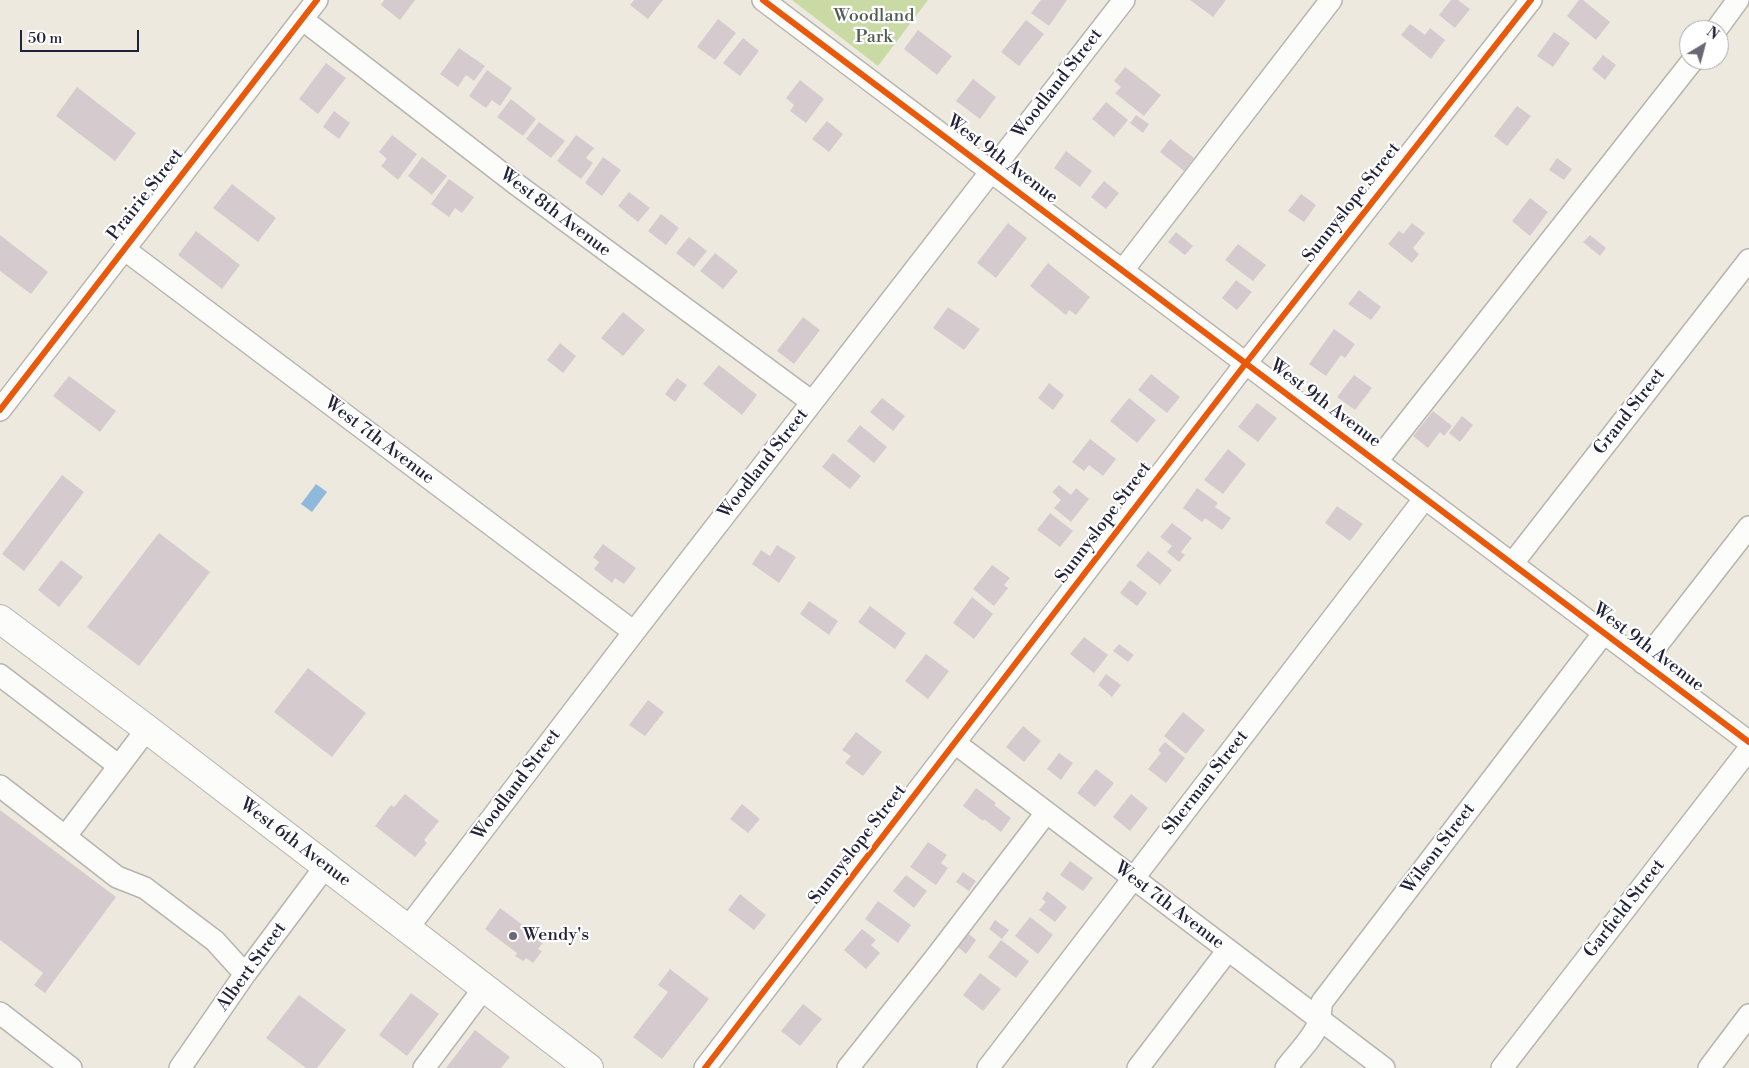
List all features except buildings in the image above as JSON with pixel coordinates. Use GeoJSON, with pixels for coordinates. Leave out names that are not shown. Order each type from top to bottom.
{"type":"FeatureCollection","features":[{"type":"Feature","properties":{"kind":"main road","name":"West 6th Avenue"},"geometry":{"type":"LineString","coordinates":[[2,626],[147,729],[589,1068]]}},
{"type":"Feature","properties":{"kind":"street","name":"Prairie Street"},"geometry":{"type":"LineString","coordinates":[[0,410],[317,0]]}},
{"type":"Feature","properties":{"kind":"street","name":"West 9th Avenue"},"geometry":{"type":"LineString","coordinates":[[763,0],[1749,742]]}},
{"type":"Feature","properties":{"kind":"street","name":"Woodland Street"},"geometry":{"type":"LineString","coordinates":[[407,929],[634,632],[1124,0]]}},
{"type":"Feature","properties":{"kind":"street"},"geometry":{"type":"LineString","coordinates":[[1123,270],[1331,0]]}},
{"type":"Feature","properties":{"kind":"street","name":"Sunnyslope Street"},"geometry":{"type":"LineString","coordinates":[[705,1068],[1246,363],[1531,0]]}},
{"type":"Feature","properties":{"kind":"street"},"geometry":{"type":"LineString","coordinates":[[1723,20],[1738,0]]}},
{"type":"Feature","properties":{"kind":"street","name":"West 8th Avenue"},"geometry":{"type":"LineString","coordinates":[[302,19],[516,184],[812,402]]}},
{"type":"Feature","properties":{"kind":"street"},"geometry":{"type":"LineString","coordinates":[[1376,462],[1685,70]]}},
{"type":"Feature","properties":{"kind":"street","name":"West 7th Avenue"},"geometry":{"type":"LineString","coordinates":[[124,249],[634,632]]}},
{"type":"Feature","properties":{"kind":"street","name":"Grand Street"},"geometry":{"type":"LineString","coordinates":[[1512,564],[1749,260]]}},
{"type":"Feature","properties":{"kind":"street","name":"Sherman Street"},"geometry":{"type":"LineString","coordinates":[[988,1068],[1425,498]]}},
{"type":"Feature","properties":{"kind":"street"},"geometry":{"type":"LineString","coordinates":[[1643,663],[1749,527]]}},
{"type":"Feature","properties":{"kind":"street","name":"Wilson Street"},"geometry":{"type":"LineString","coordinates":[[1286,1068],[1316,1028],[1320,1019],[1322,1002],[1603,634]]}},
{"type":"Feature","properties":{"kind":"street"},"geometry":{"type":"LineString","coordinates":[[0,675],[119,766]]}},
{"type":"Feature","properties":{"kind":"street"},"geometry":{"type":"LineString","coordinates":[[65,837],[147,729]]}},
{"type":"Feature","properties":{"kind":"street","name":"West 7th Avenue"},"geometry":{"type":"LineString","coordinates":[[954,743],[1384,1068]]}},
{"type":"Feature","properties":{"kind":"street","name":"Garfield Street"},"geometry":{"type":"LineString","coordinates":[[1502,1068],[1749,749]]}},
{"type":"Feature","properties":{"kind":"street"},"geometry":{"type":"LineString","coordinates":[[0,786],[117,877],[145,888],[216,941],[245,974]]}},
{"type":"Feature","properties":{"kind":"street"},"geometry":{"type":"LineString","coordinates":[[848,1068],[1046,813]]}},
{"type":"Feature","properties":{"kind":"street","name":"Albert Street"},"geometry":{"type":"LineString","coordinates":[[180,1068],[245,974],[325,867]]}},
{"type":"Feature","properties":{"kind":"street"},"geometry":{"type":"LineString","coordinates":[[1138,1068],[1228,950]]}},
{"type":"Feature","properties":{"kind":"street"},"geometry":{"type":"LineString","coordinates":[[424,1068],[484,988]]}},
{"type":"Feature","properties":{"kind":"street"},"geometry":{"type":"LineString","coordinates":[[0,1013],[71,1068]]}},
{"type":"Feature","properties":{"kind":"street"},"geometry":{"type":"LineString","coordinates":[[1709,1068],[1749,1015]]}},
{"type":"Feature","properties":{"kind":"green space","name":"Woodland Park"},"geometry":{"type":"Polygon","coordinates":[[[792,0],[928,0],[878,66],[792,0]]]}},
{"type":"Feature","properties":{"kind":"water"},"geometry":{"type":"Polygon","coordinates":[[[316,484],[327,492],[312,512],[301,504],[316,484]]]}},
{"type":"Feature","properties":{"kind":"cycle path"},"geometry":{"type":"LineString","coordinates":[[0,410],[317,0]]}},
{"type":"Feature","properties":{"kind":"cycle path"},"geometry":{"type":"LineString","coordinates":[[763,0],[1749,742]]}},
{"type":"Feature","properties":{"kind":"cycle path"},"geometry":{"type":"LineString","coordinates":[[705,1068],[1246,363],[1531,0]]}},
{"type":"Feature","properties":{"kind":"place","name":"Wendy's"},"geometry":{"type":"Point","coordinates":[513,936]}}]}
